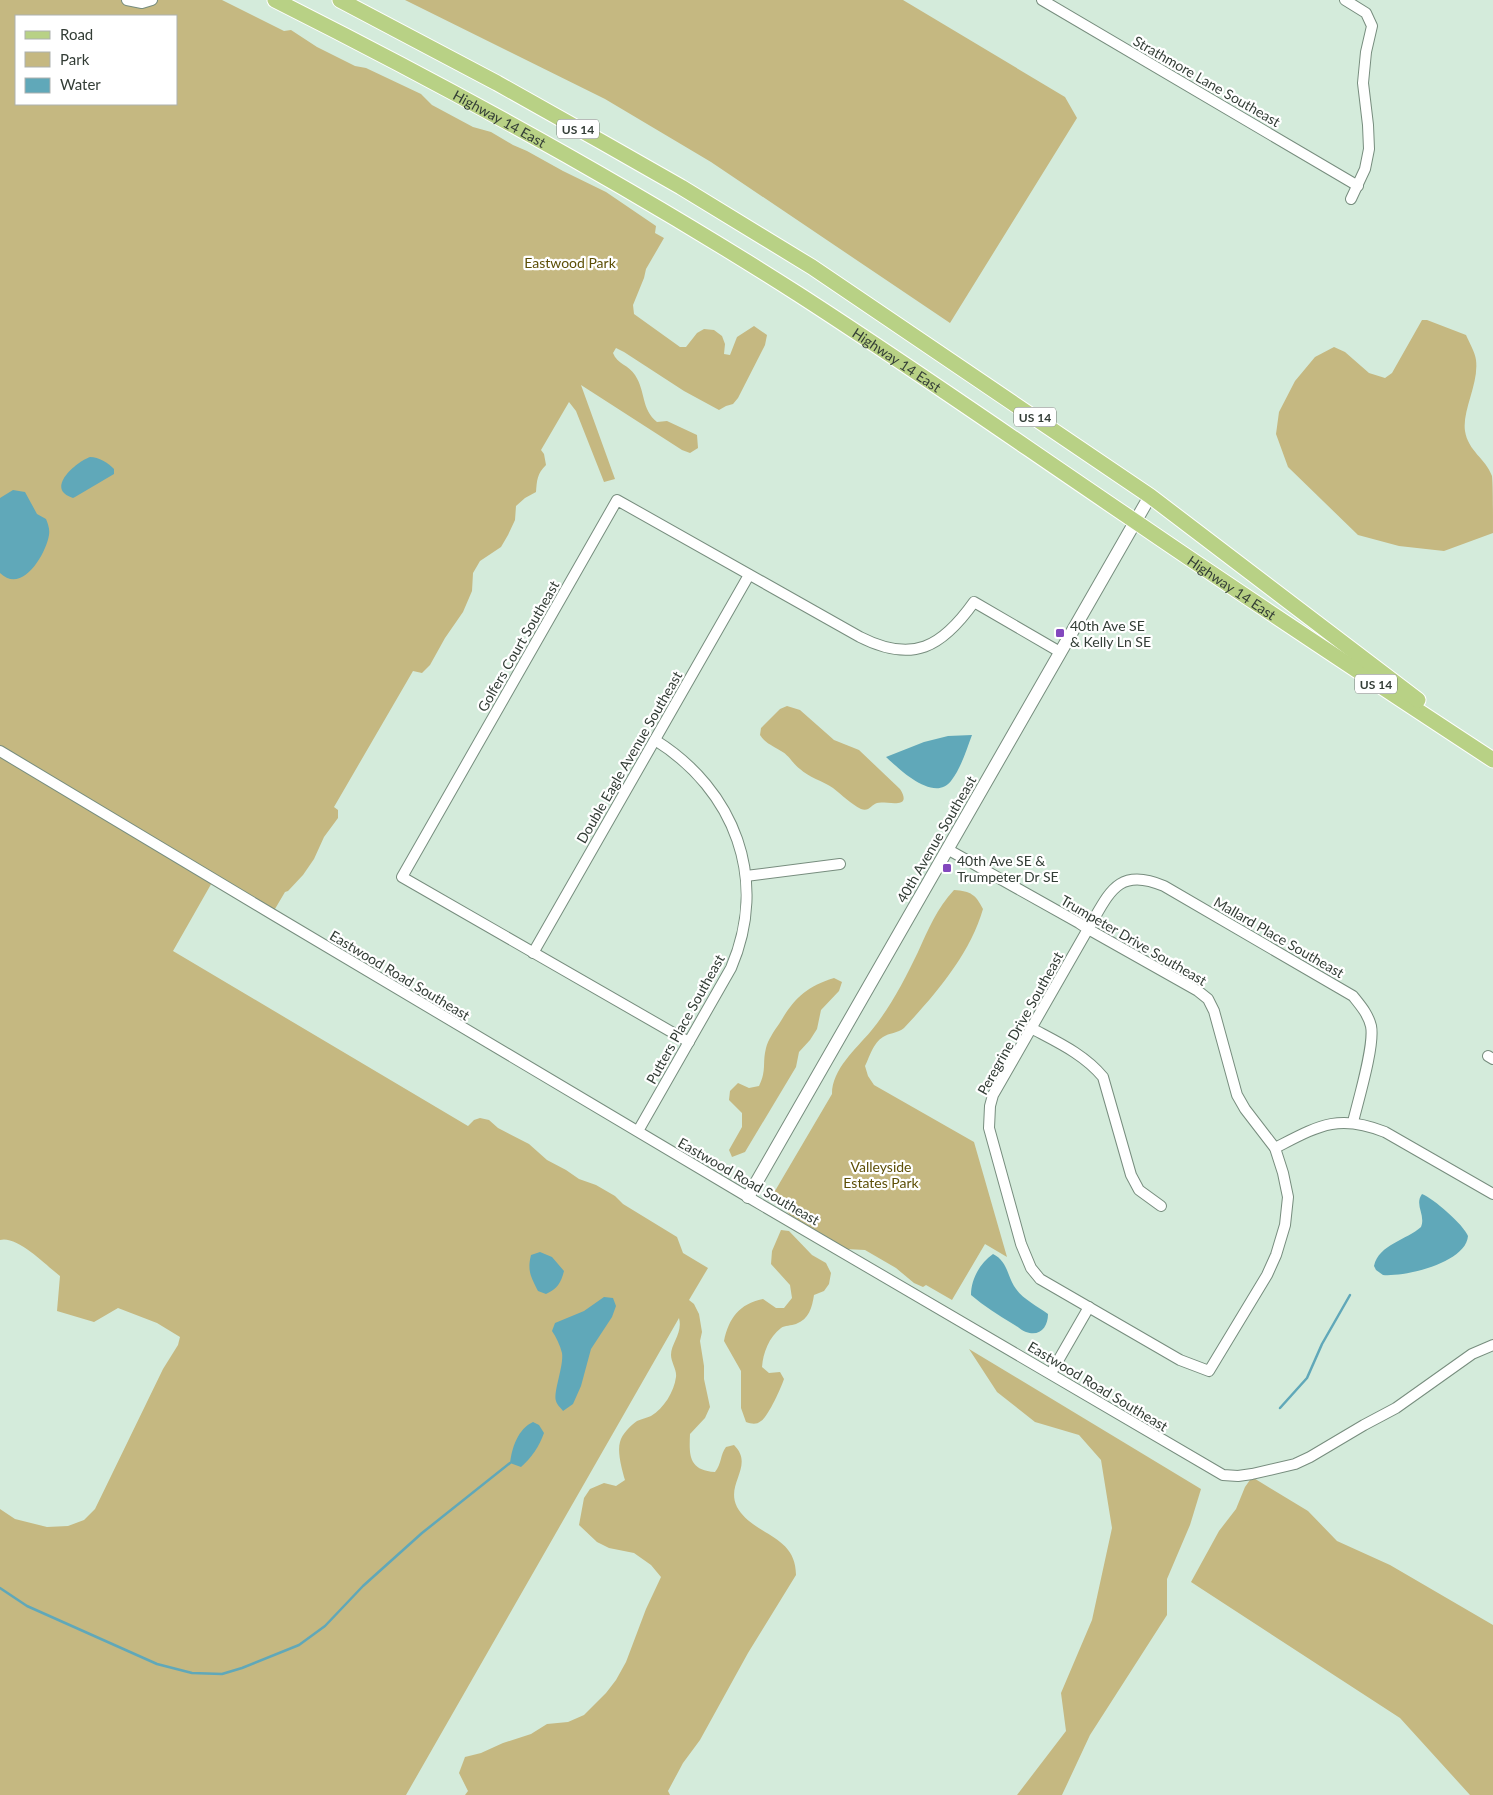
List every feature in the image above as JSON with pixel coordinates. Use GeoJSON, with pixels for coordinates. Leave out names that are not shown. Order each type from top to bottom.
{"type":"FeatureCollection","features":[{"type":"Feature","properties":{"kind":"main road","name":"Highway 14 East"},"geometry":{"type":"LineString","coordinates":[[276,0],[482,107],[698,232],[848,326],[1372,681],[1493,760]]}},
{"type":"Feature","properties":{"kind":"main road","name":"Highway 14 East"},"geometry":{"type":"LineString","coordinates":[[340,0],[497,83],[602,142],[748,228],[835,283],[1150,496],[1436,714],[1493,760]]}},
{"type":"Feature","properties":{"kind":"street"},"geometry":{"type":"LineString","coordinates":[[127,0],[142,4],[152,0]]}},
{"type":"Feature","properties":{"kind":"street","name":"Strathmore Lane Southeast"},"geometry":{"type":"LineString","coordinates":[[1042,0],[1358,186]]}},
{"type":"Feature","properties":{"kind":"street"},"geometry":{"type":"LineString","coordinates":[[1345,0],[1366,12],[1372,26],[1366,52],[1363,82],[1369,149],[1365,169],[1351,199]]}},
{"type":"Feature","properties":{"kind":"street","name":"40th Avenue Southeast"},"geometry":{"type":"LineString","coordinates":[[748,1197],[1150,496]]}},
{"type":"Feature","properties":{"kind":"street","name":"Golfers Court Southeast"},"geometry":{"type":"LineString","coordinates":[[689,1042],[402,877],[617,500],[870,642],[890,649],[914,649],[938,641],[955,627],[974,602],[1060,652]]}},
{"type":"Feature","properties":{"kind":"street","name":"Double Eagle Avenue Southeast"},"geometry":{"type":"LineString","coordinates":[[533,953],[749,575]]}},
{"type":"Feature","properties":{"kind":"street","name":"Putters Place Southeast"},"geometry":{"type":"LineString","coordinates":[[638,1131],[724,982],[738,950],[746,913],[746,876],[738,843],[717,796],[692,768],[655,740]]}},
{"type":"Feature","properties":{"kind":"street","name":"Eastwood Road Southeast"},"geometry":{"type":"LineString","coordinates":[[0,751],[748,1197],[1223,1475],[1238,1476],[1295,1464],[1310,1458],[1396,1408],[1472,1354],[1493,1345]]}},
{"type":"Feature","properties":{"kind":"street","name":"Trumpeter Drive Southeast"},"geometry":{"type":"LineString","coordinates":[[947,849],[1208,999],[1214,1011],[1237,1095],[1245,1109],[1275,1148],[1284,1172],[1288,1197],[1282,1238],[1267,1275],[1209,1371],[1180,1360],[1089,1307]]}},
{"type":"Feature","properties":{"kind":"street"},"geometry":{"type":"LineString","coordinates":[[746,876],[840,864]]}},
{"type":"Feature","properties":{"kind":"street","name":"Mallard Place Southeast"},"geometry":{"type":"LineString","coordinates":[[1088,929],[1114,888],[1134,878],[1148,879],[1164,886],[1353,996],[1368,1016],[1372,1029],[1371,1046],[1353,1122]]}},
{"type":"Feature","properties":{"kind":"street","name":"Peregrine Drive Southeast"},"geometry":{"type":"LineString","coordinates":[[1088,929],[993,1095],[990,1106],[989,1128],[1021,1244],[1031,1268],[1040,1279],[1089,1307]]}},
{"type":"Feature","properties":{"kind":"street"},"geometry":{"type":"LineString","coordinates":[[1032,1028],[1081,1055],[1103,1077],[1131,1175],[1139,1190],[1161,1206]]}},
{"type":"Feature","properties":{"kind":"street"},"geometry":{"type":"LineString","coordinates":[[1275,1148],[1319,1127],[1333,1123],[1353,1122],[1385,1132],[1493,1194]]}},
{"type":"Feature","properties":{"kind":"street"},"geometry":{"type":"LineString","coordinates":[[1051,1373],[1089,1307]]}},
{"type":"Feature","properties":{"kind":"green space","name":"Eastwood Park"},"geometry":{"type":"Polygon","coordinates":[[[0,0],[222,0],[284,31],[291,30],[317,47],[355,66],[366,68],[421,94],[432,105],[473,127],[491,132],[606,192],[656,226],[655,233],[664,238],[646,269],[633,305],[634,314],[680,347],[686,347],[697,333],[704,329],[714,330],[722,336],[725,344],[724,354],[730,355],[737,337],[754,326],[767,335],[765,345],[738,398],[733,404],[719,410],[684,391],[616,348],[613,353],[615,357],[635,375],[648,412],[652,417],[657,422],[667,421],[697,435],[698,448],[690,453],[682,450],[581,385],[615,479],[604,482],[576,411],[569,402],[541,450],[544,454],[546,465],[538,477],[536,492],[516,506],[515,520],[501,547],[480,561],[473,573],[472,591],[463,612],[445,638],[430,665],[422,673],[413,671],[334,807],[338,810],[338,818],[324,837],[314,859],[303,875],[285,892],[272,914],[214,879],[173,951],[468,1126],[474,1120],[480,1118],[489,1120],[498,1128],[529,1144],[547,1160],[579,1179],[596,1185],[615,1196],[623,1204],[677,1237],[683,1253],[708,1268],[689,1300],[694,1304],[699,1314],[702,1332],[700,1341],[704,1379],[710,1407],[705,1418],[690,1434],[692,1460],[700,1468],[715,1472],[726,1447],[734,1445],[740,1453],[742,1460],[734,1490],[737,1507],[744,1517],[782,1543],[789,1551],[794,1561],[796,1575],[748,1653],[700,1740],[683,1763],[668,1791],[670,1795],[465,1795],[468,1791],[459,1773],[465,1757],[531,1734],[547,1724],[568,1722],[584,1715],[606,1693],[626,1662],[646,1609],[661,1577],[651,1565],[634,1553],[609,1548],[597,1542],[579,1525],[584,1498],[590,1489],[604,1483],[616,1486],[625,1480],[619,1451],[624,1433],[637,1421],[656,1413],[671,1394],[676,1374],[671,1355],[678,1333],[679,1318],[406,1795],[0,1795],[0,1509],[15,1519],[47,1527],[68,1526],[84,1520],[95,1509],[163,1369],[178,1345],[180,1337],[157,1323],[118,1308],[94,1322],[57,1311],[60,1276],[23,1247],[7,1240],[0,1240],[0,0]]]}},
{"type":"Feature","properties":{"kind":"green space"},"geometry":{"type":"Polygon","coordinates":[[[405,0],[903,0],[1065,97],[1077,118],[950,323],[711,162],[605,99],[405,0]]]}},
{"type":"Feature","properties":{"kind":"green space"},"geometry":{"type":"Polygon","coordinates":[[[1422,320],[1427,320],[1466,335],[1472,347],[1476,369],[1466,414],[1465,431],[1473,450],[1486,465],[1492,476],[1493,533],[1444,551],[1399,546],[1358,535],[1288,467],[1276,434],[1279,412],[1295,381],[1315,357],[1334,347],[1345,352],[1369,373],[1385,378],[1392,373],[1422,320]]]}},
{"type":"Feature","properties":{"kind":"green space"},"geometry":{"type":"Polygon","coordinates":[[[787,706],[800,710],[834,740],[859,750],[900,789],[903,800],[896,803],[877,803],[864,810],[825,783],[803,772],[789,757],[760,735],[761,728],[780,709],[787,706]]]}},
{"type":"Feature","properties":{"kind":"green space","name":"Valleyside Estates Park"},"geometry":{"type":"Polygon","coordinates":[[[954,890],[965,891],[972,895],[978,900],[983,909],[970,942],[940,987],[904,1028],[885,1036],[874,1046],[865,1066],[868,1076],[874,1085],[974,1142],[1007,1257],[985,1244],[952,1300],[926,1285],[923,1287],[914,1283],[896,1268],[865,1250],[846,1249],[799,1223],[787,1212],[784,1204],[772,1196],[832,1094],[833,1085],[840,1068],[871,1031],[891,1003],[933,919],[954,890]]]}},
{"type":"Feature","properties":{"kind":"green space"},"geometry":{"type":"Polygon","coordinates":[[[834,978],[842,982],[839,991],[821,1010],[817,1029],[799,1052],[796,1067],[745,1152],[732,1157],[729,1150],[742,1127],[742,1113],[729,1100],[730,1091],[738,1083],[749,1088],[759,1086],[763,1075],[767,1045],[784,1015],[801,995],[815,985],[834,978]]]}},
{"type":"Feature","properties":{"kind":"green space"},"geometry":{"type":"Polygon","coordinates":[[[781,1230],[789,1231],[812,1255],[826,1263],[831,1273],[829,1284],[824,1291],[814,1295],[811,1309],[807,1316],[796,1324],[781,1328],[770,1341],[765,1351],[762,1367],[769,1373],[780,1372],[784,1379],[767,1414],[756,1424],[752,1424],[746,1422],[741,1408],[741,1371],[724,1341],[732,1319],[747,1304],[763,1299],[776,1308],[784,1308],[792,1298],[790,1285],[771,1264],[772,1251],[781,1230]]]}},
{"type":"Feature","properties":{"kind":"green space"},"geometry":{"type":"Polygon","coordinates":[[[969,1349],[1201,1489],[1190,1525],[1167,1579],[1167,1615],[1090,1735],[1062,1795],[1017,1795],[1066,1731],[1061,1693],[1092,1620],[1112,1528],[1101,1460],[1079,1435],[1035,1422],[997,1392],[969,1349]]]}},
{"type":"Feature","properties":{"kind":"green space"},"geometry":{"type":"Polygon","coordinates":[[[1252,1477],[1308,1511],[1337,1541],[1390,1565],[1493,1625],[1493,1795],[1470,1795],[1400,1718],[1191,1582],[1219,1531],[1236,1509],[1245,1487],[1252,1477]]]}},
{"type":"Feature","properties":{"kind":"water"},"geometry":{"type":"Polygon","coordinates":[[[90,457],[97,458],[106,463],[114,469],[114,474],[73,498],[65,494],[61,488],[65,476],[77,464],[90,457]]]}},
{"type":"Feature","properties":{"kind":"water"},"geometry":{"type":"Polygon","coordinates":[[[13,490],[25,492],[37,514],[46,519],[49,531],[47,543],[38,561],[24,576],[17,579],[8,578],[0,573],[0,498],[13,490]]]}},
{"type":"Feature","properties":{"kind":"water"},"geometry":{"type":"Polygon","coordinates":[[[972,735],[958,771],[944,787],[936,788],[917,782],[886,757],[924,742],[948,736],[972,735]]]}},
{"type":"Feature","properties":{"kind":"water"},"geometry":{"type":"Polygon","coordinates":[[[1422,1194],[1440,1206],[1461,1225],[1468,1236],[1465,1246],[1446,1261],[1419,1271],[1383,1275],[1374,1266],[1381,1252],[1421,1227],[1422,1218],[1419,1202],[1422,1194]]]}},
{"type":"Feature","properties":{"kind":"water"},"geometry":{"type":"Polygon","coordinates":[[[540,1252],[552,1257],[564,1271],[558,1285],[546,1294],[538,1291],[530,1270],[531,1255],[540,1252]]]}},
{"type":"Feature","properties":{"kind":"water"},"geometry":{"type":"Polygon","coordinates":[[[993,1254],[1004,1264],[1017,1291],[1048,1314],[1045,1327],[1039,1332],[1023,1331],[971,1295],[971,1289],[977,1272],[993,1254]]]}},
{"type":"Feature","properties":{"kind":"water"},"geometry":{"type":"Polygon","coordinates":[[[604,1297],[613,1298],[616,1306],[612,1317],[591,1349],[581,1386],[573,1404],[563,1411],[557,1404],[555,1397],[562,1353],[552,1331],[555,1323],[584,1311],[604,1297]]]}},
{"type":"Feature","properties":{"kind":"water"},"geometry":{"type":"Polygon","coordinates":[[[533,1422],[539,1425],[544,1433],[532,1456],[521,1467],[510,1463],[517,1439],[523,1429],[533,1422]]]}},
{"type":"Feature","properties":{"kind":"waterway"},"geometry":{"type":"LineString","coordinates":[[1280,1408],[1307,1378],[1322,1344],[1350,1295]]}},
{"type":"Feature","properties":{"kind":"waterway"},"geometry":{"type":"LineString","coordinates":[[0,1588],[27,1606],[157,1664],[192,1673],[222,1674],[299,1645],[325,1626],[363,1586],[422,1533],[510,1463]]}},
{"type":"Feature","properties":{"kind":"place","name":"40th Ave SE & Kelly Ln SE"},"geometry":{"type":"Point","coordinates":[1060,633]}},
{"type":"Feature","properties":{"kind":"place","name":"40th Ave SE & Trumpeter Dr SE"},"geometry":{"type":"Point","coordinates":[947,868]}}]}
